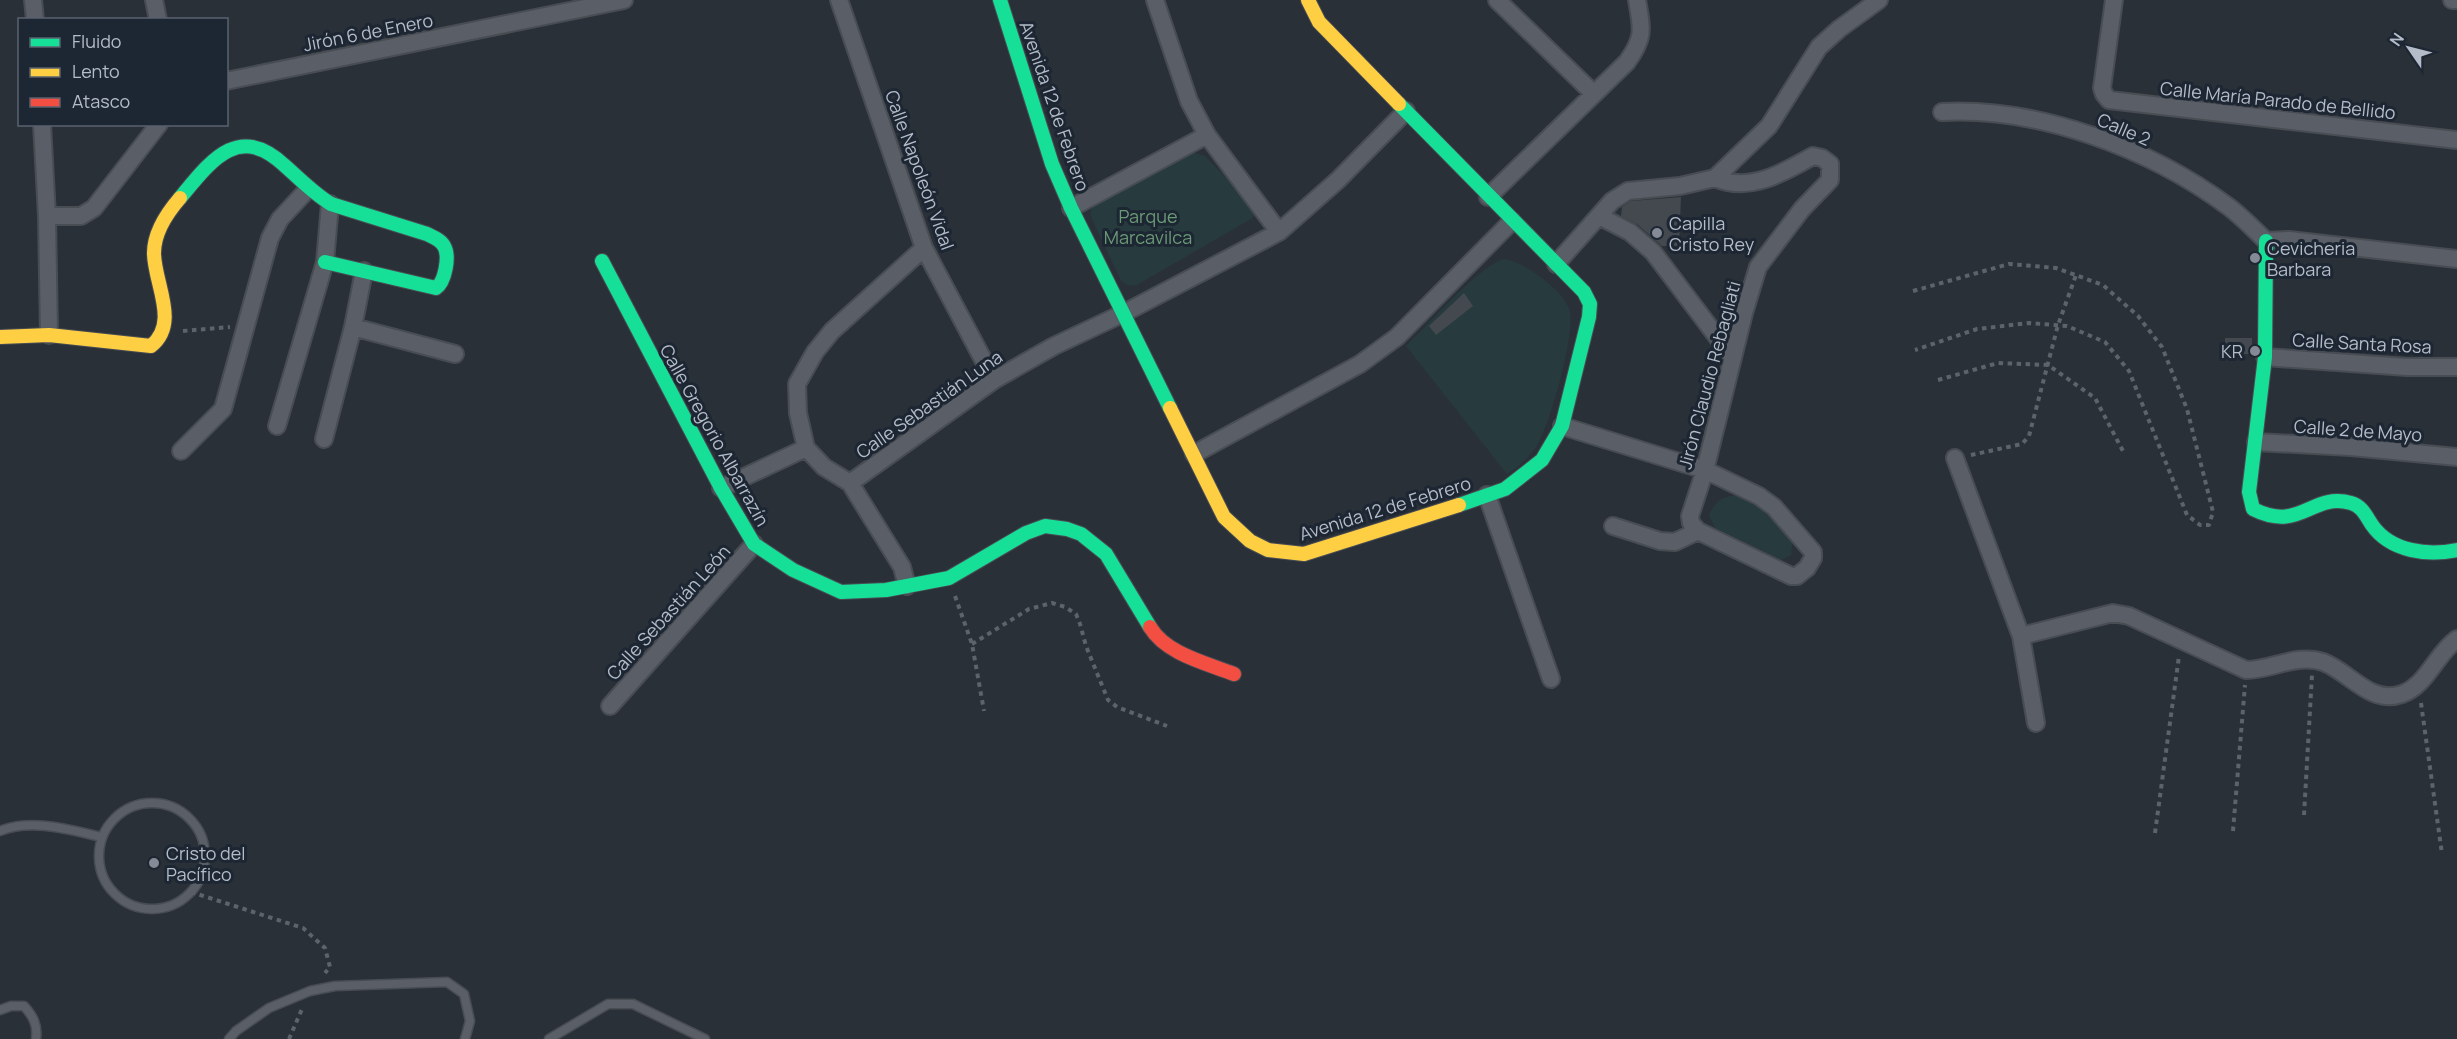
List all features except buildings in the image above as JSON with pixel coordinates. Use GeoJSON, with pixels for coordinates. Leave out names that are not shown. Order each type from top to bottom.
{"type":"FeatureCollection","features":[{"type":"Feature","properties":{"kind":"street"},"geometry":{"type":"LineString","coordinates":[[33,0],[35,18]]}},
{"type":"Feature","properties":{"kind":"street"},"geometry":{"type":"LineString","coordinates":[[154,0],[158,18]]}},
{"type":"Feature","properties":{"kind":"street","name":"Jirón 6 de Enero"},"geometry":{"type":"LineString","coordinates":[[228,81],[624,0]]}},
{"type":"Feature","properties":{"kind":"street","name":"Calle Napoleón Vidal"},"geometry":{"type":"LineString","coordinates":[[839,0],[924,248],[994,380]]}},
{"type":"Feature","properties":{"kind":"street","name":"Avenida 12 de Febrero"},"geometry":{"type":"LineString","coordinates":[[1000,0],[1052,164],[1071,208],[1224,517],[1248,541],[1285,555],[1304,554],[1416,520],[1505,489],[1526,474],[1542,460],[1562,426],[1589,317],[1590,304],[1584,292],[1319,22],[1308,0]]}},
{"type":"Feature","properties":{"kind":"street"},"geometry":{"type":"LineString","coordinates":[[1155,0],[1190,100],[1207,135],[1279,232]]}},
{"type":"Feature","properties":{"kind":"street"},"geometry":{"type":"LineString","coordinates":[[1497,0],[1593,93]]}},
{"type":"Feature","properties":{"kind":"street"},"geometry":{"type":"LineString","coordinates":[[1488,196],[1627,62],[1640,44],[1637,0]]}},
{"type":"Feature","properties":{"kind":"street"},"geometry":{"type":"LineString","coordinates":[[1556,264],[1612,201],[1628,191],[1680,186],[1715,178],[1769,126],[1819,47],[1839,29],[1879,0]]}},
{"type":"Feature","properties":{"kind":"street","name":"Calle María Parado de Bellido"},"geometry":{"type":"LineString","coordinates":[[2114,0],[2102,88],[2109,100],[2457,140]]}},
{"type":"Feature","properties":{"kind":"street"},"geometry":{"type":"LineString","coordinates":[[2452,0],[2457,0]]}},
{"type":"Feature","properties":{"kind":"street","name":"Calle 2"},"geometry":{"type":"LineString","coordinates":[[1942,112],[1971,110],[2100,137],[2187,180],[2229,207],[2266,240]]}},
{"type":"Feature","properties":{"kind":"street","name":"Calle Sebastián Luna"},"geometry":{"type":"LineString","coordinates":[[806,448],[824,467],[850,483],[994,380],[1054,346],[1124,313],[1279,232],[1338,180],[1406,111]]}},
{"type":"Feature","properties":{"kind":"street"},"geometry":{"type":"LineString","coordinates":[[42,126],[48,216],[49,335]]}},
{"type":"Feature","properties":{"kind":"street"},"geometry":{"type":"LineString","coordinates":[[48,216],[81,216],[94,208],[157,126]]}},
{"type":"Feature","properties":{"kind":"street"},"geometry":{"type":"LineString","coordinates":[[1071,208],[1207,135]]}},
{"type":"Feature","properties":{"kind":"street"},"geometry":{"type":"LineString","coordinates":[[0,337],[49,335],[151,346],[159,342],[165,333],[165,314],[154,251],[166,216],[225,150],[248,144],[267,150],[308,189],[330,204],[418,230],[440,240],[445,247],[445,277],[442,285],[436,288],[325,262]]}},
{"type":"Feature","properties":{"kind":"street","name":"Jirón Claudio Rebagliati"},"geometry":{"type":"LineString","coordinates":[[1698,531],[1691,523],[1690,516],[1705,470],[1744,313],[1758,267],[1802,209],[1830,180],[1830,164],[1813,156],[1780,175],[1753,183],[1727,183],[1715,178]]}},
{"type":"Feature","properties":{"kind":"street"},"geometry":{"type":"LineString","coordinates":[[182,451],[223,409],[273,230],[308,189]]}},
{"type":"Feature","properties":{"kind":"street"},"geometry":{"type":"LineString","coordinates":[[277,426],[325,262],[330,204]]}},
{"type":"Feature","properties":{"kind":"street"},"geometry":{"type":"LineString","coordinates":[[1599,216],[1630,232],[1653,252],[1733,358]]}},
{"type":"Feature","properties":{"kind":"street"},"geometry":{"type":"LineString","coordinates":[[1194,454],[1360,364],[1397,337],[1512,221]]}},
{"type":"Feature","properties":{"kind":"street"},"geometry":{"type":"LineString","coordinates":[[2457,259],[2289,240],[2266,240],[2265,357],[2249,492],[2253,509],[2265,517],[2281,519],[2298,515],[2325,503],[2350,502],[2363,508],[2376,529],[2399,546],[2443,555],[2457,550]]}},
{"type":"Feature","properties":{"kind":"street"},"geometry":{"type":"LineString","coordinates":[[721,488],[806,448],[798,413],[797,384],[815,352],[832,331],[924,248]]}},
{"type":"Feature","properties":{"kind":"street","name":"Calle Gregorio Albarrazín"},"geometry":{"type":"LineString","coordinates":[[602,261],[721,488],[754,544],[793,570],[841,592],[886,590],[949,578],[1026,533],[1045,526],[1067,529],[1081,534],[1106,555],[1156,638],[1179,652],[1234,674]]}},
{"type":"Feature","properties":{"kind":"street"},"geometry":{"type":"LineString","coordinates":[[324,439],[353,327],[364,271]]}},
{"type":"Feature","properties":{"kind":"street"},"geometry":{"type":"LineString","coordinates":[[353,327],[455,354]]}},
{"type":"Feature","properties":{"kind":"street","name":"Calle Santa Rosa"},"geometry":{"type":"LineString","coordinates":[[2265,357],[2407,367],[2457,367]]}},
{"type":"Feature","properties":{"kind":"street"},"geometry":{"type":"LineString","coordinates":[[1562,426],[1705,470],[1760,496],[1774,507],[1806,542],[1813,552],[1813,558],[1807,568],[1797,576],[1791,576],[1698,531],[1675,542],[1660,541],[1613,526]]}},
{"type":"Feature","properties":{"kind":"street","name":"Calle 2 de Mayo"},"geometry":{"type":"LineString","coordinates":[[2256,442],[2351,447],[2457,457]]}},
{"type":"Feature","properties":{"kind":"street"},"geometry":{"type":"LineString","coordinates":[[1955,458],[2021,636],[2036,723]]}},
{"type":"Feature","properties":{"kind":"street"},"geometry":{"type":"LineString","coordinates":[[850,483],[902,567],[907,586]]}},
{"type":"Feature","properties":{"kind":"street"},"geometry":{"type":"LineString","coordinates":[[1487,495],[1551,679]]}},
{"type":"Feature","properties":{"kind":"street","name":"Calle Sebastián León"},"geometry":{"type":"LineString","coordinates":[[610,706],[754,544]]}},
{"type":"Feature","properties":{"kind":"street"},"geometry":{"type":"LineString","coordinates":[[2021,636],[2113,613],[2128,616],[2246,670],[2255,670],[2298,659],[2313,659],[2326,663],[2373,694],[2392,696],[2403,694],[2419,684],[2439,655],[2457,639]]}},
{"type":"Feature","properties":{"kind":"lane"},"geometry":{"type":"LineString","coordinates":[[157,803],[173,807],[188,816],[198,829],[204,845],[205,862],[201,878],[191,892],[177,904],[159,910],[141,909],[123,902],[110,890],[101,874],[98,855],[102,837],[111,821],[124,810],[140,804],[157,803]]}},
{"type":"Feature","properties":{"kind":"lane"},"geometry":{"type":"LineString","coordinates":[[0,831],[10,827],[53,826],[102,837]]}},
{"type":"Feature","properties":{"kind":"lane"},"geometry":{"type":"LineString","coordinates":[[229,1039],[236,1031],[269,1008],[310,991],[335,986],[447,982],[464,994],[470,1021],[465,1039]]}},
{"type":"Feature","properties":{"kind":"lane"},"geometry":{"type":"LineString","coordinates":[[549,1039],[608,1004],[633,1004],[705,1039]]}},
{"type":"Feature","properties":{"kind":"lane"},"geometry":{"type":"LineString","coordinates":[[0,1010],[11,1006],[24,1006],[33,1016],[37,1032],[36,1039]]}},
{"type":"Feature","properties":{"kind":"path"},"geometry":{"type":"LineString","coordinates":[[1913,291],[2009,264],[2056,268],[2103,285],[2138,316],[2162,347],[2187,409],[2213,512],[2209,525],[2200,525],[2187,514],[2129,371],[2104,342],[2067,326],[2029,323],[1977,329],[1916,350]]}},
{"type":"Feature","properties":{"kind":"path"},"geometry":{"type":"LineString","coordinates":[[1955,458],[2022,444],[2029,436],[2058,326],[2076,275]]}},
{"type":"Feature","properties":{"kind":"path"},"geometry":{"type":"LineString","coordinates":[[165,333],[247,327]]}},
{"type":"Feature","properties":{"kind":"path"},"geometry":{"type":"LineString","coordinates":[[1938,380],[1998,363],[2048,365],[2095,398],[2124,453]]}},
{"type":"Feature","properties":{"kind":"path"},"geometry":{"type":"LineString","coordinates":[[949,578],[972,644],[984,711]]}},
{"type":"Feature","properties":{"kind":"path"},"geometry":{"type":"LineString","coordinates":[[972,644],[1029,609],[1052,603],[1065,607],[1076,614],[1108,700],[1117,707],[1167,726]]}},
{"type":"Feature","properties":{"kind":"path"},"geometry":{"type":"LineString","coordinates":[[2155,833],[2181,641]]}},
{"type":"Feature","properties":{"kind":"path"},"geometry":{"type":"LineString","coordinates":[[2304,815],[2313,659]]}},
{"type":"Feature","properties":{"kind":"path"},"geometry":{"type":"LineString","coordinates":[[2233,831],[2246,670]]}},
{"type":"Feature","properties":{"kind":"path"},"geometry":{"type":"LineString","coordinates":[[2419,684],[2442,854]]}},
{"type":"Feature","properties":{"kind":"path"},"geometry":{"type":"LineString","coordinates":[[191,892],[303,928],[325,948],[330,968],[310,991],[289,1039]]}},
{"type":"Feature","properties":{"kind":"green space","name":"Parque Marcavilca"},"geometry":{"type":"Polygon","coordinates":[[[1191,152],[1205,156],[1255,207],[1256,214],[1135,286],[1127,285],[1121,281],[1091,217],[1091,210],[1097,202],[1191,152]]]}},
{"type":"Feature","properties":{"kind":"green space"},"geometry":{"type":"Polygon","coordinates":[[[1504,259],[1533,271],[1553,287],[1567,304],[1571,323],[1561,377],[1544,431],[1529,456],[1507,474],[1406,346],[1468,284],[1482,272],[1504,259]]]}},
{"type":"Feature","properties":{"kind":"green space"},"geometry":{"type":"Polygon","coordinates":[[[1741,495],[1753,502],[1793,538],[1791,555],[1781,560],[1715,528],[1709,515],[1715,505],[1730,496],[1741,495]]]}},
{"type":"Feature","properties":{"kind":"traffic: fast"},"geometry":{"type":"LineString","coordinates":[[1000,0],[1052,164],[1071,208],[1170,408]]}},
{"type":"Feature","properties":{"kind":"traffic: fast"},"geometry":{"type":"LineString","coordinates":[[1399,104],[1584,292],[1590,304],[1589,317],[1562,426],[1542,460],[1505,489],[1459,505]]}},
{"type":"Feature","properties":{"kind":"traffic: fast"},"geometry":{"type":"LineString","coordinates":[[180,198],[214,160],[239,147],[253,147],[268,153],[312,191],[331,204],[427,234],[443,244],[447,256],[444,275],[436,288],[325,262]]}},
{"type":"Feature","properties":{"kind":"traffic: fast"},"geometry":{"type":"LineString","coordinates":[[2266,241],[2265,357],[2249,492],[2253,509],[2283,517],[2295,515],[2326,503],[2337,501],[2351,503],[2361,509],[2380,534],[2400,546],[2422,552],[2457,550]]}},
{"type":"Feature","properties":{"kind":"traffic: fast"},"geometry":{"type":"LineString","coordinates":[[602,261],[721,488],[754,544],[793,570],[841,592],[886,590],[949,578],[1026,533],[1045,526],[1067,529],[1081,534],[1106,554],[1150,627]]}},
{"type":"Feature","properties":{"kind":"traffic: slow"},"geometry":{"type":"LineString","coordinates":[[1308,0],[1319,22],[1399,104]]}},
{"type":"Feature","properties":{"kind":"traffic: slow"},"geometry":{"type":"LineString","coordinates":[[0,337],[49,335],[151,346],[159,337],[164,326],[165,314],[155,265],[156,238],[162,223],[180,198]]}},
{"type":"Feature","properties":{"kind":"traffic: slow"},"geometry":{"type":"LineString","coordinates":[[1170,408],[1224,517],[1250,541],[1268,550],[1304,554],[1459,505]]}},
{"type":"Feature","properties":{"kind":"traffic: jam"},"geometry":{"type":"LineString","coordinates":[[1150,627],[1157,636],[1176,651],[1234,674]]}},
{"type":"Feature","properties":{"kind":"place","name":"Capilla Cristo Rey"},"geometry":{"type":"Point","coordinates":[1657,233]}},
{"type":"Feature","properties":{"kind":"place","name":"Cevicheria Barbara"},"geometry":{"type":"Point","coordinates":[2255,258]}},
{"type":"Feature","properties":{"kind":"place","name":"KR"},"geometry":{"type":"Point","coordinates":[2255,351]}},
{"type":"Feature","properties":{"kind":"place","name":"Cristo del Pacífico"},"geometry":{"type":"Point","coordinates":[154,863]}}]}
